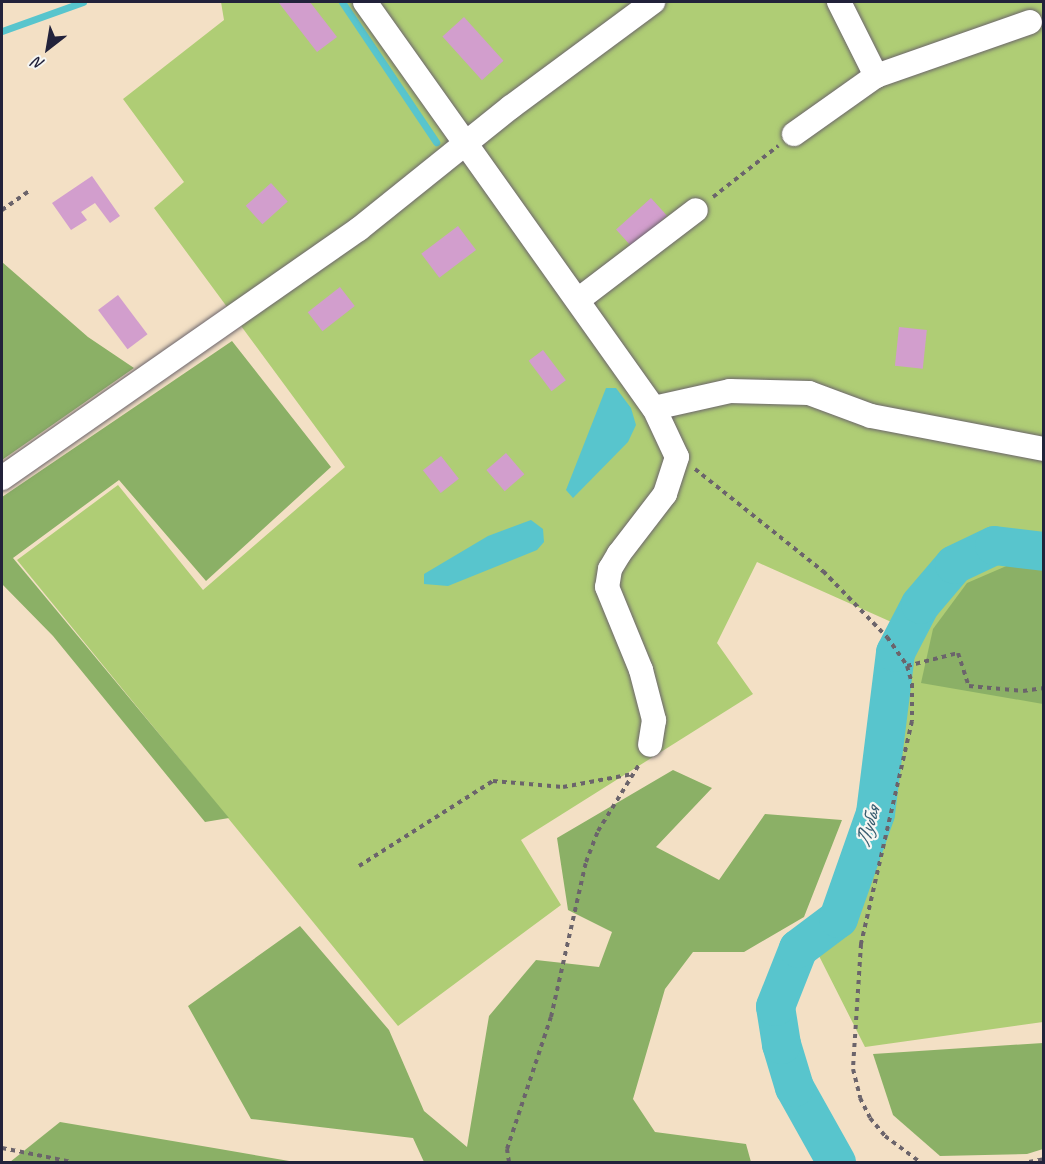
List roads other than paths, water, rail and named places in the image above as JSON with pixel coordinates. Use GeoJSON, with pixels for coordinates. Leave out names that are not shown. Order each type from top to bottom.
{"type":"FeatureCollection","features":[{"type":"Feature","properties":{"kind":"street"},"geometry":{"type":"LineString","coordinates":[[365,2],[654,408],[677,457],[665,494],[619,554],[610,569],[607,587],[641,670],[654,720],[650,745]]}},
{"type":"Feature","properties":{"kind":"street"},"geometry":{"type":"LineString","coordinates":[[2,478],[359,229],[468,145],[520,100],[653,2]]}},
{"type":"Feature","properties":{"kind":"street"},"geometry":{"type":"LineString","coordinates":[[839,2],[876,76]]}},
{"type":"Feature","properties":{"kind":"street"},"geometry":{"type":"LineString","coordinates":[[794,134],[876,76],[1030,22]]}},
{"type":"Feature","properties":{"kind":"street"},"geometry":{"type":"LineString","coordinates":[[578,300],[696,210]]}},
{"type":"Feature","properties":{"kind":"street"},"geometry":{"type":"LineString","coordinates":[[654,408],[730,392],[809,393],[871,416],[1044,449]]}},
{"type":"Feature","properties":{"kind":"water"},"geometry":{"type":"Polygon","coordinates":[[[606,388],[616,388],[631,408],[636,425],[628,442],[573,498],[566,490],[606,388]]]}},
{"type":"Feature","properties":{"kind":"water"},"geometry":{"type":"Polygon","coordinates":[[[531,520],[543,529],[544,542],[537,550],[448,586],[424,584],[424,574],[488,536],[531,520]]]}},
{"type":"Feature","properties":{"kind":"waterway"},"geometry":{"type":"LineString","coordinates":[[2,31],[83,2]]}},
{"type":"Feature","properties":{"kind":"waterway"},"geometry":{"type":"LineString","coordinates":[[342,2],[436,142]]}},
{"type":"Feature","properties":{"kind":"waterway","name":"Лубья"},"geometry":{"type":"LineString","coordinates":[[836,1162],[794,1087],[781,1044],[775,1006],[798,948],[838,918],[875,813],[895,652],[920,604],[954,564],[994,545],[1044,551]]}}]}
